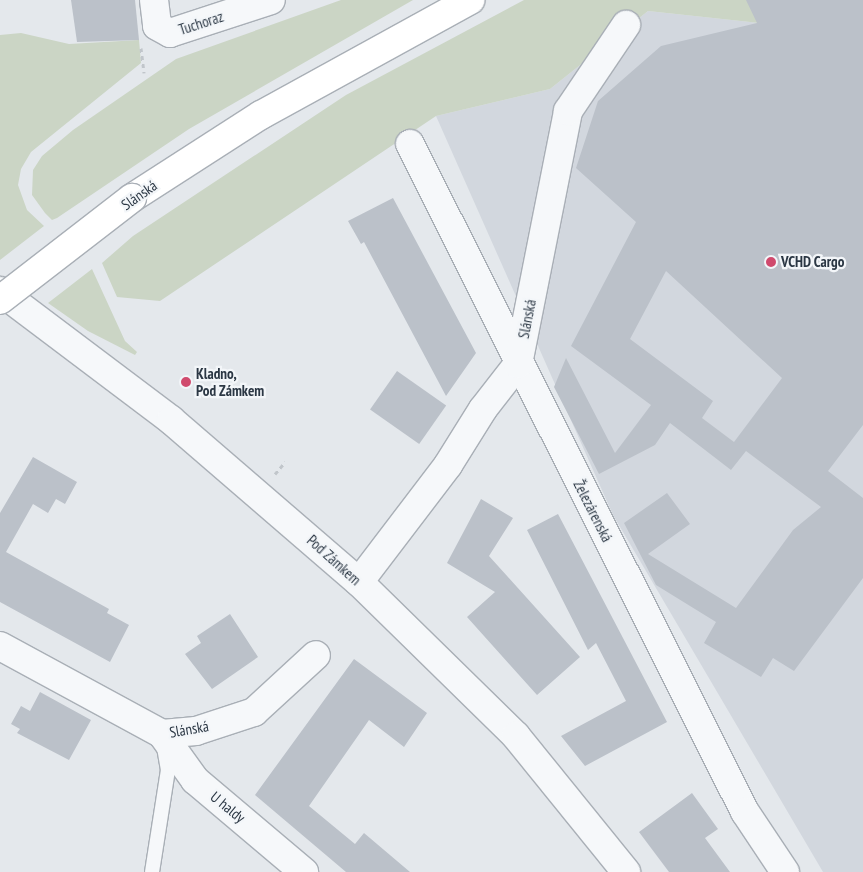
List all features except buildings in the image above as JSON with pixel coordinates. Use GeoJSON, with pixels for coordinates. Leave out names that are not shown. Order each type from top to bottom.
{"type":"FeatureCollection","features":[{"type":"Feature","properties":{"kind":"main road","name":"Slánská"},"geometry":{"type":"LineString","coordinates":[[0,300],[132,198],[261,114],[470,0]]}},
{"type":"Feature","properties":{"kind":"street","name":"Tuchoraz"},"geometry":{"type":"LineString","coordinates":[[154,0],[157,26],[170,33],[271,0]]}},
{"type":"Feature","properties":{"kind":"street","name":"Slánská"},"geometry":{"type":"LineString","coordinates":[[359,582],[448,465],[483,409],[518,364],[568,111],[626,26]]}},
{"type":"Feature","properties":{"kind":"street","name":"Železárenská"},"geometry":{"type":"LineString","coordinates":[[410,144],[518,364],[746,812],[784,872]]}},
{"type":"Feature","properties":{"kind":"street","name":"Pod Zámkem"},"geometry":{"type":"LineString","coordinates":[[0,291],[171,420],[359,582],[516,736],[626,872]]}},
{"type":"Feature","properties":{"kind":"street","name":"Slánská"},"geometry":{"type":"LineString","coordinates":[[0,646],[162,734],[196,731],[254,712],[316,655]]}},
{"type":"Feature","properties":{"kind":"street","name":"U haldy"},"geometry":{"type":"LineString","coordinates":[[162,734],[195,780],[304,872]]}},
{"type":"Feature","properties":{"kind":"lane"},"geometry":{"type":"LineString","coordinates":[[152,872],[168,770],[162,734]]}},
{"type":"Feature","properties":{"kind":"shaded area"},"geometry":{"type":"Polygon","coordinates":[[[648,11],[787,26],[863,57],[863,872],[823,872],[613,515],[436,116],[550,89],[648,11]]]}},
{"type":"Feature","properties":{"kind":"green space"},"geometry":{"type":"Polygon","coordinates":[[[341,0],[413,0],[189,129],[57,218],[52,220],[32,195],[33,170],[42,156],[73,130],[176,59],[341,0]]]}},
{"type":"Feature","properties":{"kind":"green space"},"geometry":{"type":"Polygon","coordinates":[[[524,0],[863,0],[787,26],[648,11],[550,89],[436,116],[160,301],[117,297],[102,263],[133,236],[346,95],[524,0]]]}},
{"type":"Feature","properties":{"kind":"green space"},"geometry":{"type":"Polygon","coordinates":[[[21,33],[69,44],[139,40],[141,63],[31,152],[21,169],[18,185],[27,210],[44,226],[0,260],[0,35],[21,33]]]}},
{"type":"Feature","properties":{"kind":"green space"},"geometry":{"type":"Polygon","coordinates":[[[92,269],[125,341],[137,352],[135,355],[88,331],[48,303],[92,269]]]}},
{"type":"Feature","properties":{"kind":"place","name":"VCHD Cargo"},"geometry":{"type":"Point","coordinates":[771,262]}},
{"type":"Feature","properties":{"kind":"place","name":"Kladno, Pod Zámkem"},"geometry":{"type":"Point","coordinates":[186,382]}}]}
